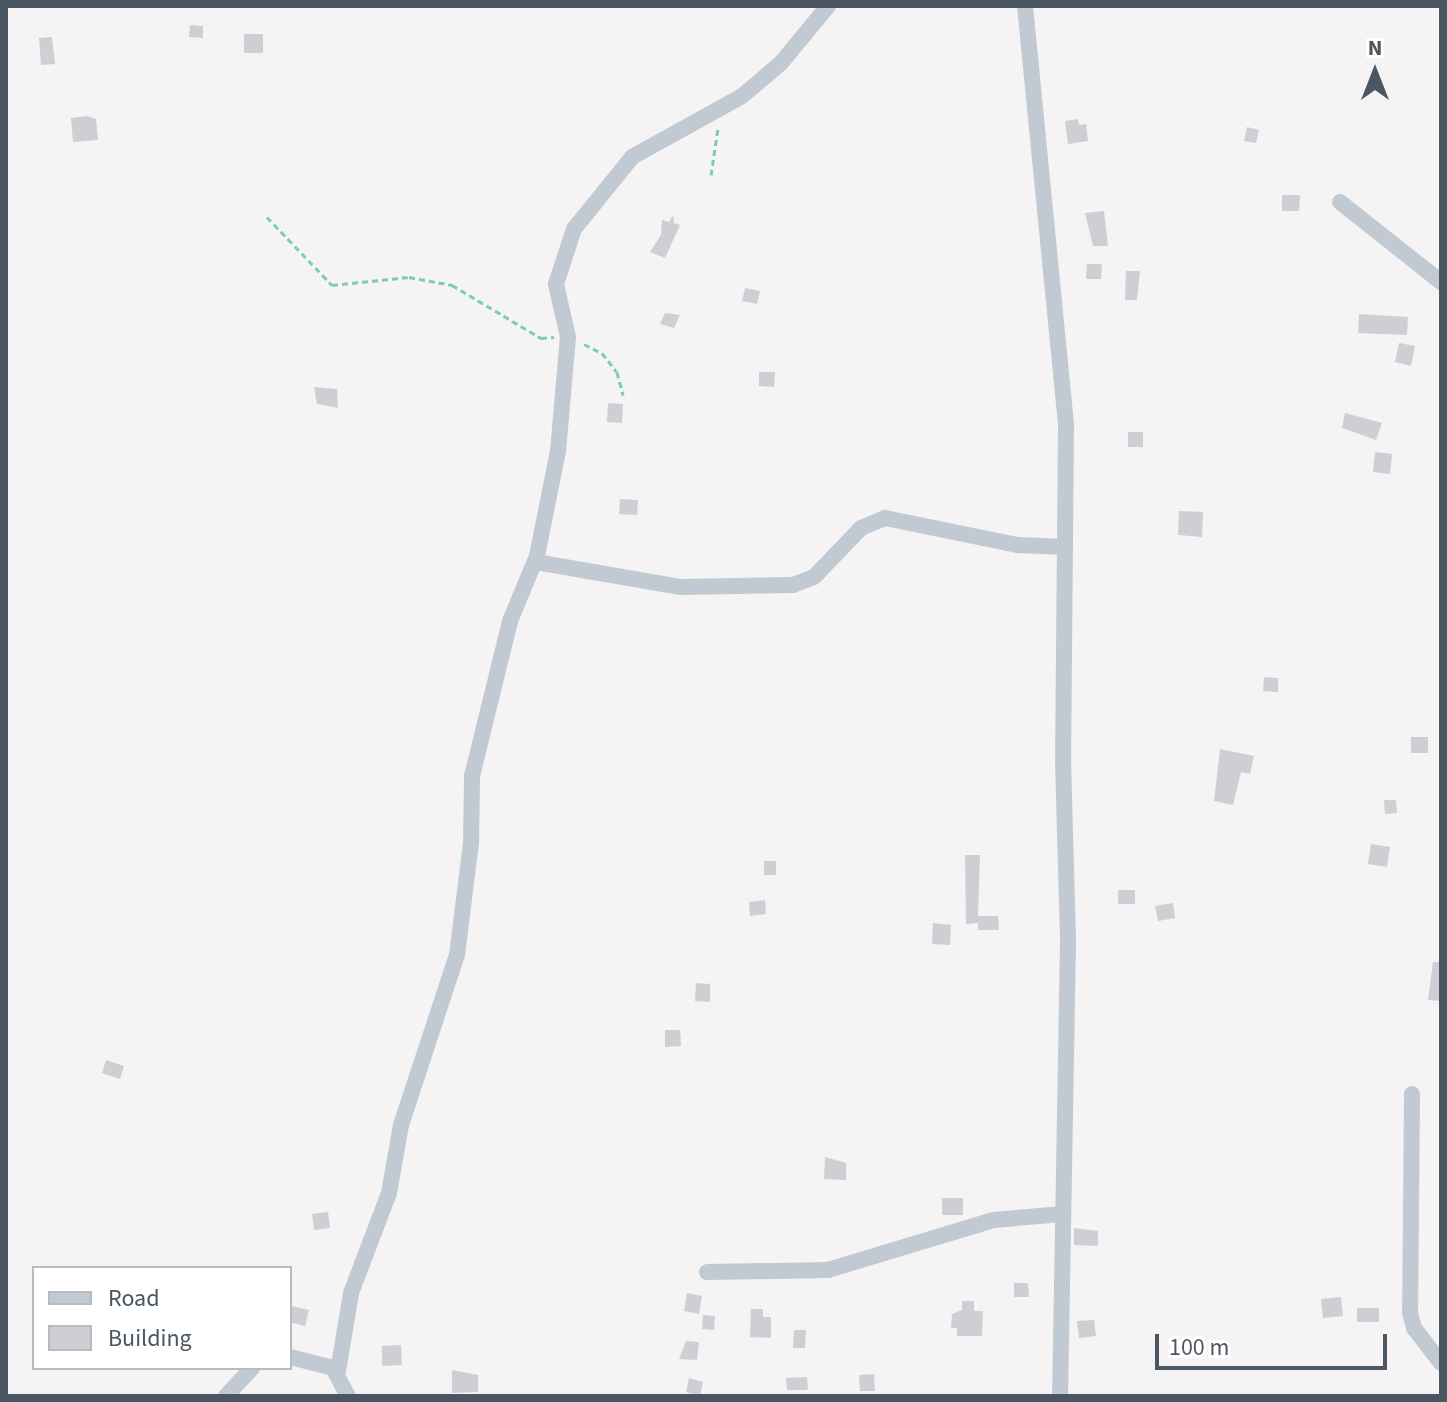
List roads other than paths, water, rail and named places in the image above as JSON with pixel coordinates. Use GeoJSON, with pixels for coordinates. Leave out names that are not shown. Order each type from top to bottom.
{"type":"FeatureCollection","features":[{"type":"Feature","properties":{"kind":"street"},"geometry":{"type":"LineString","coordinates":[[348,1396],[338,1371],[351,1293],[389,1193],[401,1125],[454,971],[471,843],[472,776],[510,621],[536,562],[558,451],[568,337],[557,275],[574,229],[595,196],[645,148],[719,112],[781,63],[828,6]]}},
{"type":"Feature","properties":{"kind":"street"},"geometry":{"type":"LineString","coordinates":[[1025,6],[1066,426],[1068,942],[1060,1396]]}},
{"type":"Feature","properties":{"kind":"street"},"geometry":{"type":"LineString","coordinates":[[1340,202],[1441,282]]}},
{"type":"Feature","properties":{"kind":"street"},"geometry":{"type":"LineString","coordinates":[[536,562],[681,587],[793,585],[814,577],[861,528],[885,518],[1018,545],[1065,547]]}},
{"type":"Feature","properties":{"kind":"street"},"geometry":{"type":"LineString","coordinates":[[1412,1094],[1410,1313],[1414,1328],[1441,1363]]}},
{"type":"Feature","properties":{"kind":"street"},"geometry":{"type":"LineString","coordinates":[[707,1272],[828,1270],[994,1220],[1062,1214]]}},
{"type":"Feature","properties":{"kind":"street"},"geometry":{"type":"LineString","coordinates":[[292,1358],[338,1371]]}},
{"type":"Feature","properties":{"kind":"street"},"geometry":{"type":"LineString","coordinates":[[226,1396],[250,1370]]}}]}
